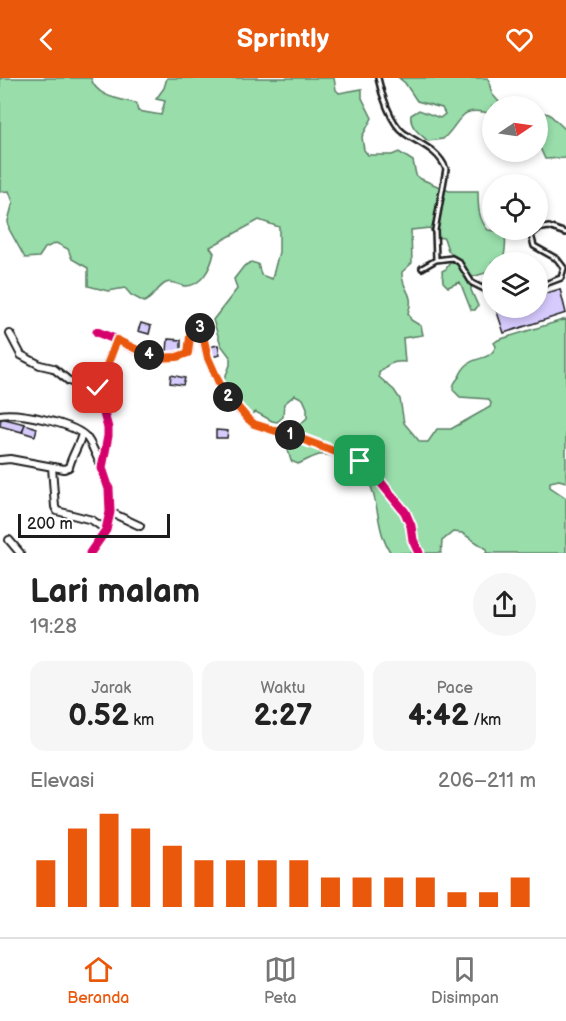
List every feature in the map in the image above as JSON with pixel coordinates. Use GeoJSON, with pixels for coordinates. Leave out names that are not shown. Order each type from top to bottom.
{"type":"FeatureCollection","features":[{"type":"Feature","properties":{"kind":"street"},"geometry":{"type":"LineString","coordinates":[[97,332],[155,358],[185,355],[189,351],[191,329],[200,328],[208,358],[221,387],[239,410],[254,424],[360,461],[369,468],[405,512],[419,553]]}},
{"type":"Feature","properties":{"kind":"street"},"geometry":{"type":"LineString","coordinates":[[10,334],[21,355],[40,365],[53,368],[69,381],[84,387],[98,388]]}},
{"type":"Feature","properties":{"kind":"street"},"geometry":{"type":"LineString","coordinates":[[102,468],[108,436],[98,388],[117,340]]}},
{"type":"Feature","properties":{"kind":"street"},"geometry":{"type":"LineString","coordinates":[[0,415],[16,413],[66,426],[86,438],[102,468],[109,489],[111,512],[106,530],[90,553]]}},
{"type":"Feature","properties":{"kind":"street"},"geometry":{"type":"LineString","coordinates":[[0,460],[10,459],[64,469],[69,467],[71,459],[78,450],[82,434]]}},
{"type":"Feature","properties":{"kind":"street"},"geometry":{"type":"LineString","coordinates":[[52,467],[57,512],[92,520],[106,530]]}},
{"type":"Feature","properties":{"kind":"street"},"geometry":{"type":"LineString","coordinates":[[111,512],[140,526]]}},
{"type":"Feature","properties":{"kind":"street"},"geometry":{"type":"LineString","coordinates":[[9,540],[20,553]]}},
{"type":"Feature","properties":{"kind":"lane"},"geometry":{"type":"LineString","coordinates":[[378,78],[386,105],[400,130],[425,145],[446,169],[435,230],[436,260]]}},
{"type":"Feature","properties":{"kind":"lane"},"geometry":{"type":"LineString","coordinates":[[548,227],[566,233]]}},
{"type":"Feature","properties":{"kind":"lane"},"geometry":{"type":"LineString","coordinates":[[532,240],[534,246],[544,252]]}},
{"type":"Feature","properties":{"kind":"lane"},"geometry":{"type":"LineString","coordinates":[[548,254],[560,261],[564,268],[561,278],[548,283]]}},
{"type":"Feature","properties":{"kind":"lane"},"geometry":{"type":"LineString","coordinates":[[422,268],[436,260],[452,258],[459,262],[472,283],[482,288]]}},
{"type":"Feature","properties":{"kind":"green space"},"geometry":{"type":"Polygon","coordinates":[[[0,78],[91,78],[103,93],[136,103],[138,111],[161,115],[165,101],[156,99],[164,88],[167,78],[334,78],[336,90],[339,93],[362,89],[362,98],[372,118],[362,137],[364,150],[368,155],[392,155],[399,152],[413,161],[416,175],[419,178],[449,191],[478,191],[482,240],[505,240],[505,252],[482,252],[482,274],[472,277],[471,290],[478,306],[475,310],[471,310],[460,282],[448,287],[443,282],[442,271],[446,269],[454,256],[448,250],[444,238],[433,237],[430,228],[411,230],[412,263],[402,272],[402,278],[410,300],[408,313],[411,320],[421,326],[423,335],[403,338],[405,362],[388,365],[379,373],[379,377],[394,390],[400,399],[404,423],[420,442],[428,442],[437,429],[451,429],[490,407],[491,403],[488,399],[460,397],[453,390],[454,383],[466,366],[490,354],[496,346],[494,343],[498,340],[566,319],[566,482],[559,480],[550,482],[550,487],[566,498],[566,553],[486,553],[487,549],[462,533],[453,532],[442,541],[441,553],[391,553],[384,541],[375,500],[365,475],[355,466],[327,455],[315,456],[298,464],[291,461],[282,439],[285,430],[298,426],[307,418],[307,408],[303,399],[295,395],[284,404],[283,417],[277,422],[256,412],[248,416],[226,388],[224,380],[230,365],[230,357],[221,345],[213,320],[237,289],[234,279],[244,266],[251,262],[258,264],[261,275],[272,279],[279,252],[279,227],[259,220],[210,247],[214,253],[213,258],[201,280],[184,286],[166,283],[144,302],[131,295],[125,288],[108,291],[88,286],[88,268],[72,259],[68,249],[56,243],[45,248],[39,257],[25,258],[9,229],[8,221],[13,202],[9,191],[0,192],[0,78]]]}},
{"type":"Feature","properties":{"kind":"green space"},"geometry":{"type":"Polygon","coordinates":[[[399,78],[488,78],[494,96],[482,96],[482,112],[473,111],[462,116],[443,139],[428,141],[413,127],[411,115],[419,110],[440,118],[445,114],[442,108],[417,101],[399,78]]]}},
{"type":"Feature","properties":{"kind":"green space"},"geometry":{"type":"Polygon","coordinates":[[[548,114],[566,130],[566,158],[548,159],[548,114]]]}},
{"type":"Feature","properties":{"kind":"building"},"geometry":{"type":"Polygon","coordinates":[[[560,289],[566,313],[504,333],[499,318],[548,318],[548,293],[560,289]]]}},
{"type":"Feature","properties":{"kind":"building"},"geometry":{"type":"Polygon","coordinates":[[[141,323],[151,326],[149,334],[138,331],[141,323]]]}},
{"type":"Feature","properties":{"kind":"building"},"geometry":{"type":"Polygon","coordinates":[[[168,339],[181,340],[181,353],[167,352],[168,339]]]}},
{"type":"Feature","properties":{"kind":"building"},"geometry":{"type":"Polygon","coordinates":[[[218,345],[220,355],[211,357],[209,347],[218,345]]]}},
{"type":"Feature","properties":{"kind":"building"},"geometry":{"type":"Polygon","coordinates":[[[171,375],[185,378],[183,385],[170,383],[171,375]]]}},
{"type":"Feature","properties":{"kind":"building"},"geometry":{"type":"Polygon","coordinates":[[[1,418],[25,424],[22,432],[0,426],[1,418]]]}},
{"type":"Feature","properties":{"kind":"building"},"geometry":{"type":"Polygon","coordinates":[[[25,424],[37,428],[35,436],[22,432],[25,424]]]}},
{"type":"Feature","properties":{"kind":"building"},"geometry":{"type":"Polygon","coordinates":[[[216,430],[228,431],[227,438],[216,438],[216,430]]]}},
{"type":"Feature","properties":{"kind":"cycle path"},"geometry":{"type":"LineString","coordinates":[[117,340],[148,356],[172,357],[189,351],[191,329],[193,326],[200,328],[208,358],[221,387],[239,410],[254,424],[360,461],[369,468],[405,512],[419,553]]}},
{"type":"Feature","properties":{"kind":"cycle path"},"geometry":{"type":"LineString","coordinates":[[90,553],[106,530],[110,512],[109,489],[102,468],[108,428],[97,388],[117,340],[97,332]]}},
{"type":"Feature","properties":{"kind":"route"},"geometry":{"type":"LineString","coordinates":[[98,388],[117,340],[155,358],[177,357],[188,353],[191,329],[197,326],[202,331],[208,358],[221,387],[230,400],[254,424],[360,461]]}}]}
